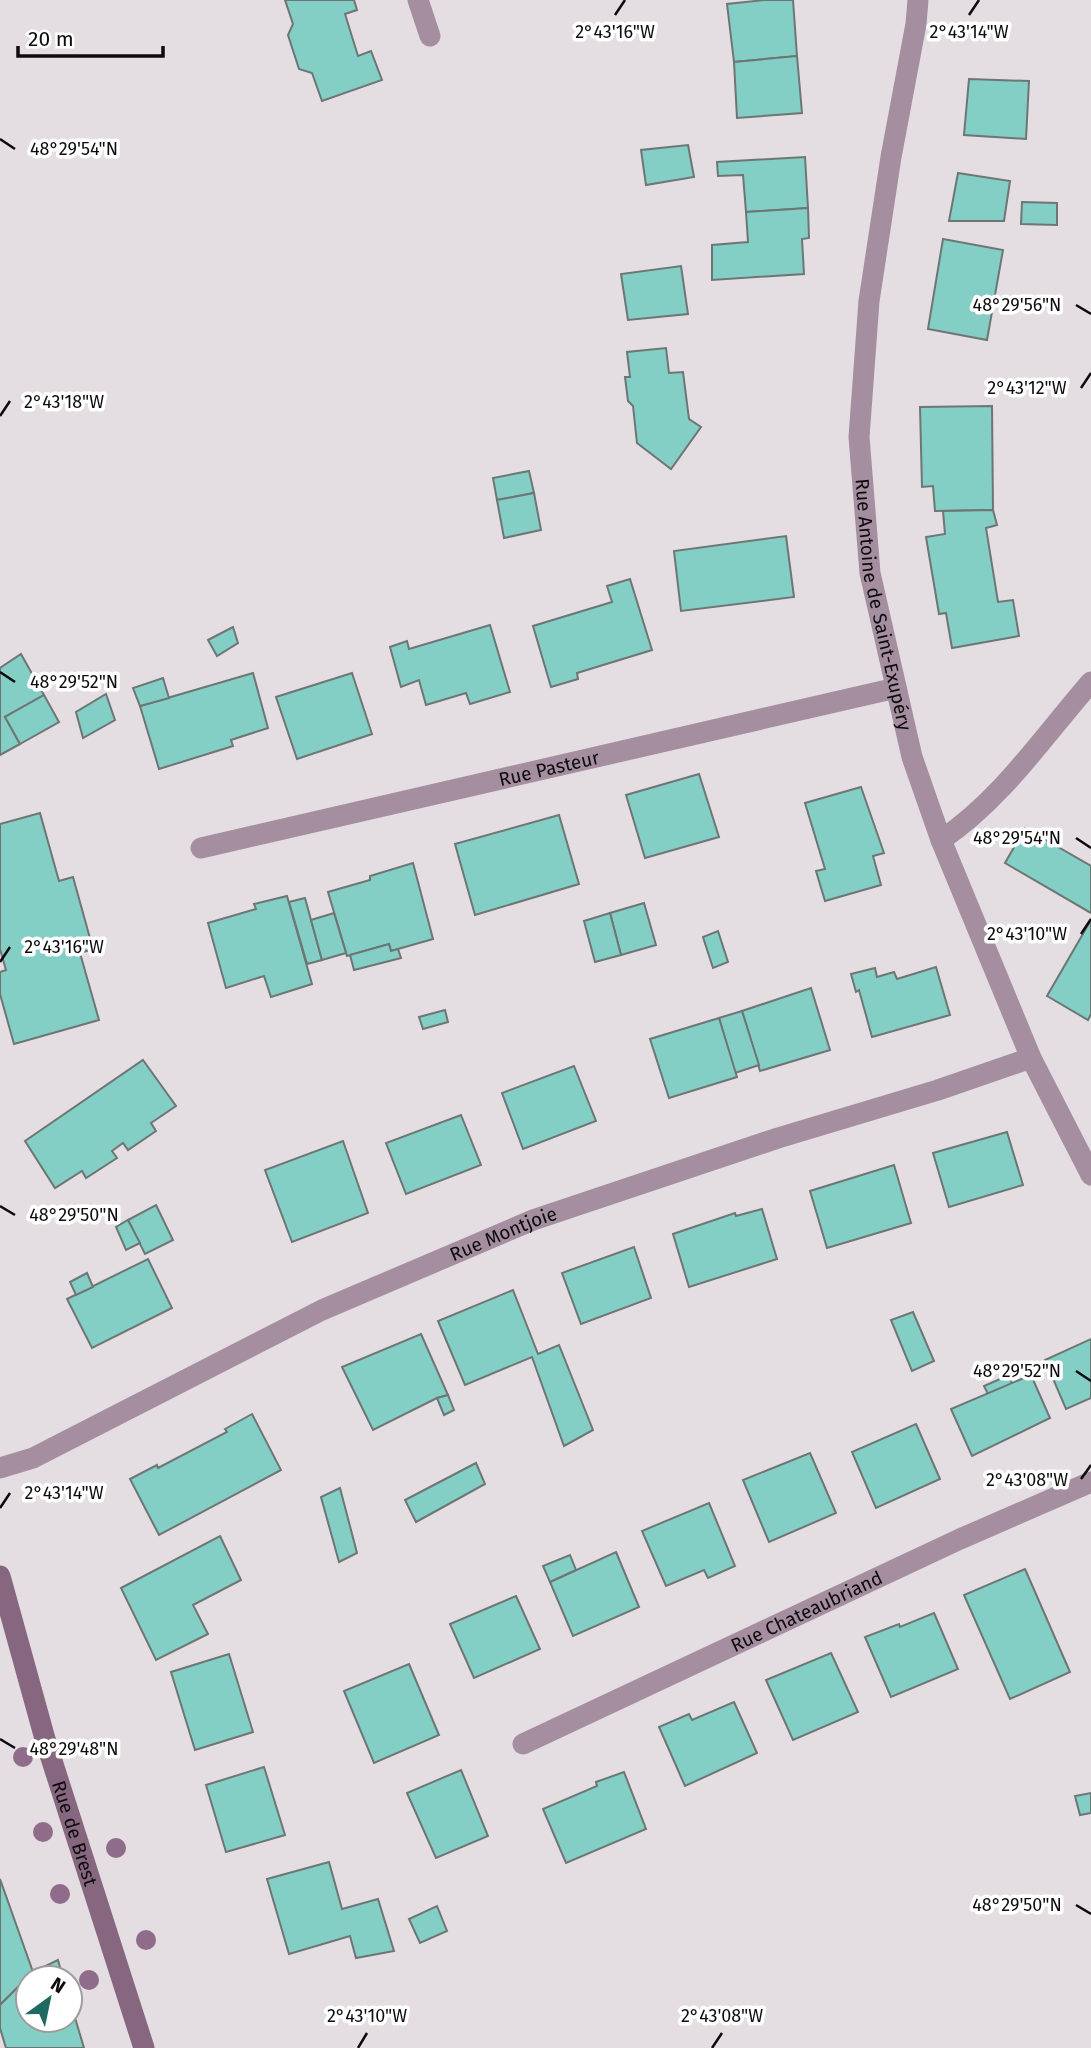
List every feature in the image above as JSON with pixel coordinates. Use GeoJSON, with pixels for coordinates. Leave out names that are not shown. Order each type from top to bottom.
{"type":"FeatureCollection","features":[{"type":"Feature","properties":{"kind":"main road","name":"Rue de Brest"},"geometry":{"type":"LineString","coordinates":[[0,1576],[45,1739],[144,2048]]}},
{"type":"Feature","properties":{"kind":"street"},"geometry":{"type":"LineString","coordinates":[[418,0],[430,36]]}},
{"type":"Feature","properties":{"kind":"street","name":"Rue Antoine de Saint-Exupéry"},"geometry":{"type":"LineString","coordinates":[[918,0],[869,301],[859,437],[870,573],[912,757],[941,839],[1031,1058],[1091,1175]]}},
{"type":"Feature","properties":{"kind":"street"},"geometry":{"type":"LineString","coordinates":[[941,839],[964,824],[994,796],[1091,682]]}},
{"type":"Feature","properties":{"kind":"street","name":"Rue Pasteur"},"geometry":{"type":"LineString","coordinates":[[201,848],[896,688]]}},
{"type":"Feature","properties":{"kind":"street","name":"Rue Montjoie"},"geometry":{"type":"LineString","coordinates":[[0,1468],[33,1458],[322,1310],[533,1220],[765,1142],[937,1090],[1031,1058]]}},
{"type":"Feature","properties":{"kind":"street","name":"Rue Chateaubriand"},"geometry":{"type":"LineString","coordinates":[[523,1744],[960,1539],[1091,1482]]}},
{"type":"Feature","properties":{"kind":"building"},"geometry":{"type":"Polygon","coordinates":[[[285,0],[354,0],[357,10],[345,14],[358,56],[371,51],[382,80],[322,101],[312,73],[299,69],[288,35],[293,24],[285,0]]]}},
{"type":"Feature","properties":{"kind":"building"},"geometry":{"type":"Polygon","coordinates":[[[793,0],[797,56],[734,62],[727,4],[793,0]]]}},
{"type":"Feature","properties":{"kind":"building"},"geometry":{"type":"Polygon","coordinates":[[[797,56],[802,113],[737,118],[734,62],[797,56]]]}},
{"type":"Feature","properties":{"kind":"building"},"geometry":{"type":"Polygon","coordinates":[[[969,79],[1029,81],[1026,139],[964,135],[969,79]]]}},
{"type":"Feature","properties":{"kind":"building"},"geometry":{"type":"Polygon","coordinates":[[[688,145],[694,177],[646,185],[641,150],[688,145]]]}},
{"type":"Feature","properties":{"kind":"building"},"geometry":{"type":"Polygon","coordinates":[[[805,157],[808,208],[746,212],[743,175],[718,176],[717,162],[805,157]]]}},
{"type":"Feature","properties":{"kind":"building"},"geometry":{"type":"Polygon","coordinates":[[[958,173],[1010,181],[1004,221],[949,221],[958,173]]]}},
{"type":"Feature","properties":{"kind":"building"},"geometry":{"type":"Polygon","coordinates":[[[1022,202],[1057,203],[1057,225],[1021,224],[1022,202]]]}},
{"type":"Feature","properties":{"kind":"building"},"geometry":{"type":"Polygon","coordinates":[[[808,208],[809,238],[802,239],[804,274],[712,280],[712,245],[748,242],[746,212],[808,208]]]}},
{"type":"Feature","properties":{"kind":"building"},"geometry":{"type":"Polygon","coordinates":[[[943,239],[1003,250],[987,340],[928,329],[943,239]]]}},
{"type":"Feature","properties":{"kind":"building"},"geometry":{"type":"Polygon","coordinates":[[[681,266],[688,314],[628,320],[621,274],[681,266]]]}},
{"type":"Feature","properties":{"kind":"building"},"geometry":{"type":"Polygon","coordinates":[[[666,348],[669,373],[683,372],[689,419],[701,427],[671,469],[637,443],[633,406],[628,401],[625,377],[630,377],[627,352],[666,348]]]}},
{"type":"Feature","properties":{"kind":"building"},"geometry":{"type":"Polygon","coordinates":[[[992,406],[993,510],[935,511],[933,486],[922,487],[920,407],[992,406]]]}},
{"type":"Feature","properties":{"kind":"building"},"geometry":{"type":"Polygon","coordinates":[[[529,471],[534,493],[497,500],[493,478],[529,471]]]}},
{"type":"Feature","properties":{"kind":"building"},"geometry":{"type":"Polygon","coordinates":[[[534,493],[541,530],[504,538],[497,500],[534,493]]]}},
{"type":"Feature","properties":{"kind":"building"},"geometry":{"type":"Polygon","coordinates":[[[993,510],[997,525],[986,528],[998,602],[1013,600],[1019,636],[952,648],[946,613],[939,614],[926,537],[945,534],[943,511],[993,510]]]}},
{"type":"Feature","properties":{"kind":"building"},"geometry":{"type":"Polygon","coordinates":[[[786,536],[794,597],[681,611],[674,551],[786,536]]]}},
{"type":"Feature","properties":{"kind":"building"},"geometry":{"type":"Polygon","coordinates":[[[630,579],[652,650],[577,673],[578,679],[551,687],[533,626],[612,602],[607,586],[630,579]]]}},
{"type":"Feature","properties":{"kind":"building"},"geometry":{"type":"Polygon","coordinates":[[[490,625],[510,692],[470,704],[466,693],[426,705],[419,680],[401,687],[390,647],[407,641],[409,649],[490,625]]]}},
{"type":"Feature","properties":{"kind":"building"},"geometry":{"type":"Polygon","coordinates":[[[233,627],[238,643],[217,656],[208,640],[233,627]]]}},
{"type":"Feature","properties":{"kind":"building"},"geometry":{"type":"Polygon","coordinates":[[[21,654],[44,695],[5,717],[20,744],[0,755],[0,668],[21,654]]]}},
{"type":"Feature","properties":{"kind":"building"},"geometry":{"type":"Polygon","coordinates":[[[253,673],[268,728],[231,740],[233,746],[159,769],[140,706],[253,673]]]}},
{"type":"Feature","properties":{"kind":"building"},"geometry":{"type":"Polygon","coordinates":[[[352,673],[372,734],[297,759],[276,697],[352,673]]]}},
{"type":"Feature","properties":{"kind":"building"},"geometry":{"type":"Polygon","coordinates":[[[163,678],[169,698],[140,706],[133,688],[163,678]]]}},
{"type":"Feature","properties":{"kind":"building"},"geometry":{"type":"Polygon","coordinates":[[[106,694],[115,720],[83,738],[76,712],[106,694]]]}},
{"type":"Feature","properties":{"kind":"building"},"geometry":{"type":"Polygon","coordinates":[[[44,695],[59,722],[20,744],[5,717],[44,695]]]}},
{"type":"Feature","properties":{"kind":"building"},"geometry":{"type":"Polygon","coordinates":[[[699,774],[719,837],[645,858],[626,795],[699,774]]]}},
{"type":"Feature","properties":{"kind":"building"},"geometry":{"type":"Polygon","coordinates":[[[861,787],[884,853],[873,856],[881,885],[825,901],[816,871],[825,869],[805,803],[861,787]]]}},
{"type":"Feature","properties":{"kind":"building"},"geometry":{"type":"Polygon","coordinates":[[[40,813],[59,881],[73,877],[93,949],[80,953],[99,1020],[14,1044],[0,994],[0,972],[6,970],[0,949],[0,824],[40,813]]]}},
{"type":"Feature","properties":{"kind":"building"},"geometry":{"type":"Polygon","coordinates":[[[559,815],[579,884],[475,915],[455,844],[559,815]]]}},
{"type":"Feature","properties":{"kind":"building"},"geometry":{"type":"Polygon","coordinates":[[[1025,828],[1091,866],[1091,913],[1005,863],[1025,828]]]}},
{"type":"Feature","properties":{"kind":"building"},"geometry":{"type":"Polygon","coordinates":[[[413,863],[433,939],[391,951],[389,944],[347,956],[328,892],[370,880],[370,876],[413,863]]]}},
{"type":"Feature","properties":{"kind":"building"},"geometry":{"type":"Polygon","coordinates":[[[287,896],[312,984],[271,997],[264,976],[226,988],[208,923],[256,909],[254,904],[287,896]]]}},
{"type":"Feature","properties":{"kind":"building"},"geometry":{"type":"Polygon","coordinates":[[[305,898],[322,960],[307,964],[289,902],[305,898]]]}},
{"type":"Feature","properties":{"kind":"building"},"geometry":{"type":"Polygon","coordinates":[[[644,903],[656,945],[621,955],[610,913],[644,903]]]}},
{"type":"Feature","properties":{"kind":"building"},"geometry":{"type":"Polygon","coordinates":[[[334,913],[346,953],[322,960],[311,920],[334,913]]]}},
{"type":"Feature","properties":{"kind":"building"},"geometry":{"type":"Polygon","coordinates":[[[610,913],[621,955],[595,962],[584,921],[610,913]]]}},
{"type":"Feature","properties":{"kind":"building"},"geometry":{"type":"Polygon","coordinates":[[[1091,920],[1091,1014],[1088,1020],[1047,996],[1091,920]]]}},
{"type":"Feature","properties":{"kind":"building"},"geometry":{"type":"Polygon","coordinates":[[[718,931],[728,962],[713,968],[703,937],[718,931]]]}},
{"type":"Feature","properties":{"kind":"building"},"geometry":{"type":"Polygon","coordinates":[[[389,944],[391,951],[398,949],[401,958],[354,970],[350,955],[389,944]]]}},
{"type":"Feature","properties":{"kind":"building"},"geometry":{"type":"Polygon","coordinates":[[[936,967],[950,1015],[872,1037],[859,990],[856,992],[851,974],[875,968],[877,977],[894,972],[897,979],[936,967]]]}},
{"type":"Feature","properties":{"kind":"building"},"geometry":{"type":"Polygon","coordinates":[[[811,988],[830,1050],[760,1071],[742,1011],[811,988]]]}},
{"type":"Feature","properties":{"kind":"building"},"geometry":{"type":"Polygon","coordinates":[[[445,1010],[448,1022],[423,1029],[419,1017],[445,1010]]]}},
{"type":"Feature","properties":{"kind":"building"},"geometry":{"type":"Polygon","coordinates":[[[742,1011],[759,1065],[735,1073],[719,1018],[742,1011]]]}},
{"type":"Feature","properties":{"kind":"building"},"geometry":{"type":"Polygon","coordinates":[[[719,1018],[737,1077],[669,1098],[650,1039],[719,1018]]]}},
{"type":"Feature","properties":{"kind":"building"},"geometry":{"type":"Polygon","coordinates":[[[143,1060],[176,1106],[151,1123],[156,1131],[128,1150],[123,1143],[112,1151],[117,1158],[86,1178],[82,1171],[55,1188],[25,1141],[143,1060]]]}},
{"type":"Feature","properties":{"kind":"building"},"geometry":{"type":"Polygon","coordinates":[[[574,1066],[596,1121],[523,1149],[502,1093],[574,1066]]]}},
{"type":"Feature","properties":{"kind":"building"},"geometry":{"type":"Polygon","coordinates":[[[461,1115],[481,1165],[406,1194],[386,1143],[461,1115]]]}},
{"type":"Feature","properties":{"kind":"building"},"geometry":{"type":"Polygon","coordinates":[[[1007,1132],[1023,1185],[949,1207],[933,1153],[1007,1132]]]}},
{"type":"Feature","properties":{"kind":"building"},"geometry":{"type":"Polygon","coordinates":[[[343,1141],[368,1213],[292,1242],[265,1170],[343,1141]]]}},
{"type":"Feature","properties":{"kind":"building"},"geometry":{"type":"Polygon","coordinates":[[[894,1165],[911,1223],[827,1248],[810,1191],[894,1165]]]}},
{"type":"Feature","properties":{"kind":"building"},"geometry":{"type":"Polygon","coordinates":[[[156,1205],[173,1240],[145,1254],[128,1220],[156,1205]]]}},
{"type":"Feature","properties":{"kind":"building"},"geometry":{"type":"Polygon","coordinates":[[[762,1209],[777,1259],[689,1287],[673,1234],[735,1213],[736,1216],[762,1209]]]}},
{"type":"Feature","properties":{"kind":"building"},"geometry":{"type":"Polygon","coordinates":[[[128,1220],[140,1243],[126,1250],[116,1227],[128,1220]]]}},
{"type":"Feature","properties":{"kind":"building"},"geometry":{"type":"Polygon","coordinates":[[[634,1247],[651,1298],[581,1324],[562,1273],[634,1247]]]}},
{"type":"Feature","properties":{"kind":"building"},"geometry":{"type":"Polygon","coordinates":[[[148,1259],[172,1308],[92,1348],[67,1299],[148,1259]]]}},
{"type":"Feature","properties":{"kind":"building"},"geometry":{"type":"Polygon","coordinates":[[[87,1273],[93,1287],[76,1295],[70,1282],[87,1273]]]}},
{"type":"Feature","properties":{"kind":"building"},"geometry":{"type":"Polygon","coordinates":[[[513,1290],[538,1354],[559,1345],[593,1430],[564,1446],[532,1357],[465,1385],[438,1321],[513,1290]]]}},
{"type":"Feature","properties":{"kind":"building"},"geometry":{"type":"Polygon","coordinates":[[[913,1312],[934,1361],[912,1371],[891,1320],[913,1312]]]}},
{"type":"Feature","properties":{"kind":"building"},"geometry":{"type":"Polygon","coordinates":[[[421,1334],[448,1395],[373,1430],[342,1367],[421,1334]]]}},
{"type":"Feature","properties":{"kind":"building"},"geometry":{"type":"Polygon","coordinates":[[[1091,1339],[1091,1398],[1066,1409],[1045,1360],[1091,1339]]]}},
{"type":"Feature","properties":{"kind":"building"},"geometry":{"type":"Polygon","coordinates":[[[1009,1375],[1012,1384],[988,1394],[984,1386],[1009,1375]]]}},
{"type":"Feature","properties":{"kind":"building"},"geometry":{"type":"Polygon","coordinates":[[[1031,1375],[1050,1418],[972,1456],[951,1409],[1031,1375]]]}},
{"type":"Feature","properties":{"kind":"building"},"geometry":{"type":"Polygon","coordinates":[[[448,1395],[454,1410],[444,1415],[437,1398],[448,1395]]]}},
{"type":"Feature","properties":{"kind":"building"},"geometry":{"type":"Polygon","coordinates":[[[252,1414],[281,1470],[159,1535],[130,1479],[157,1465],[158,1468],[227,1432],[225,1429],[252,1414]]]}},
{"type":"Feature","properties":{"kind":"building"},"geometry":{"type":"Polygon","coordinates":[[[916,1424],[940,1479],[876,1508],[852,1452],[916,1424]]]}},
{"type":"Feature","properties":{"kind":"building"},"geometry":{"type":"Polygon","coordinates":[[[810,1453],[836,1513],[769,1542],[743,1480],[810,1453]]]}},
{"type":"Feature","properties":{"kind":"building"},"geometry":{"type":"Polygon","coordinates":[[[476,1463],[485,1484],[416,1522],[405,1500],[476,1463]]]}},
{"type":"Feature","properties":{"kind":"building"},"geometry":{"type":"Polygon","coordinates":[[[340,1488],[357,1553],[339,1562],[321,1497],[340,1488]]]}},
{"type":"Feature","properties":{"kind":"building"},"geometry":{"type":"Polygon","coordinates":[[[709,1503],[735,1566],[708,1578],[704,1570],[666,1586],[642,1531],[709,1503]]]}},
{"type":"Feature","properties":{"kind":"building"},"geometry":{"type":"Polygon","coordinates":[[[220,1536],[241,1580],[193,1605],[208,1634],[156,1660],[121,1588],[220,1536]]]}},
{"type":"Feature","properties":{"kind":"building"},"geometry":{"type":"Polygon","coordinates":[[[616,1552],[639,1607],[573,1636],[550,1582],[616,1552]]]}},
{"type":"Feature","properties":{"kind":"building"},"geometry":{"type":"Polygon","coordinates":[[[570,1555],[576,1570],[550,1582],[543,1566],[570,1555]]]}},
{"type":"Feature","properties":{"kind":"building"},"geometry":{"type":"Polygon","coordinates":[[[1025,1569],[1070,1672],[1010,1699],[964,1595],[1025,1569]]]}},
{"type":"Feature","properties":{"kind":"building"},"geometry":{"type":"Polygon","coordinates":[[[516,1596],[540,1649],[474,1678],[450,1624],[516,1596]]]}},
{"type":"Feature","properties":{"kind":"building"},"geometry":{"type":"Polygon","coordinates":[[[934,1613],[958,1669],[891,1697],[865,1637],[934,1613]]]}},
{"type":"Feature","properties":{"kind":"building"},"geometry":{"type":"Polygon","coordinates":[[[831,1653],[858,1712],[793,1740],[766,1680],[831,1653]]]}},
{"type":"Feature","properties":{"kind":"building"},"geometry":{"type":"Polygon","coordinates":[[[229,1654],[253,1732],[195,1750],[171,1672],[229,1654]]]}},
{"type":"Feature","properties":{"kind":"building"},"geometry":{"type":"Polygon","coordinates":[[[409,1664],[439,1735],[374,1763],[344,1691],[409,1664]]]}},
{"type":"Feature","properties":{"kind":"building"},"geometry":{"type":"Polygon","coordinates":[[[734,1702],[757,1753],[685,1786],[659,1727],[689,1714],[692,1720],[734,1702]]]}},
{"type":"Feature","properties":{"kind":"building"},"geometry":{"type":"Polygon","coordinates":[[[264,1767],[285,1835],[226,1852],[206,1785],[264,1767]]]}},
{"type":"Feature","properties":{"kind":"building"},"geometry":{"type":"Polygon","coordinates":[[[461,1770],[488,1836],[436,1858],[407,1793],[461,1770]]]}},
{"type":"Feature","properties":{"kind":"building"},"geometry":{"type":"Polygon","coordinates":[[[624,1772],[646,1829],[566,1863],[543,1809],[597,1786],[596,1782],[624,1772]]]}},
{"type":"Feature","properties":{"kind":"building"},"geometry":{"type":"Polygon","coordinates":[[[1091,1793],[1091,1813],[1080,1815],[1075,1796],[1091,1793]]]}},
{"type":"Feature","properties":{"kind":"building"},"geometry":{"type":"Polygon","coordinates":[[[329,1862],[342,1909],[378,1899],[394,1951],[356,1958],[350,1936],[289,1954],[267,1879],[329,1862]]]}},
{"type":"Feature","properties":{"kind":"building"},"geometry":{"type":"Polygon","coordinates":[[[0,1879],[30,1964],[14,1964],[14,1991],[0,2005],[0,1879]]]}},
{"type":"Feature","properties":{"kind":"building"},"geometry":{"type":"Polygon","coordinates":[[[437,1906],[447,1931],[420,1943],[409,1919],[437,1906]]]}},
{"type":"Feature","properties":{"kind":"building"},"geometry":{"type":"Polygon","coordinates":[[[14,1991],[14,2034],[80,2034],[84,2048],[6,2048],[0,2028],[0,2005],[14,1991]]]}}]}
